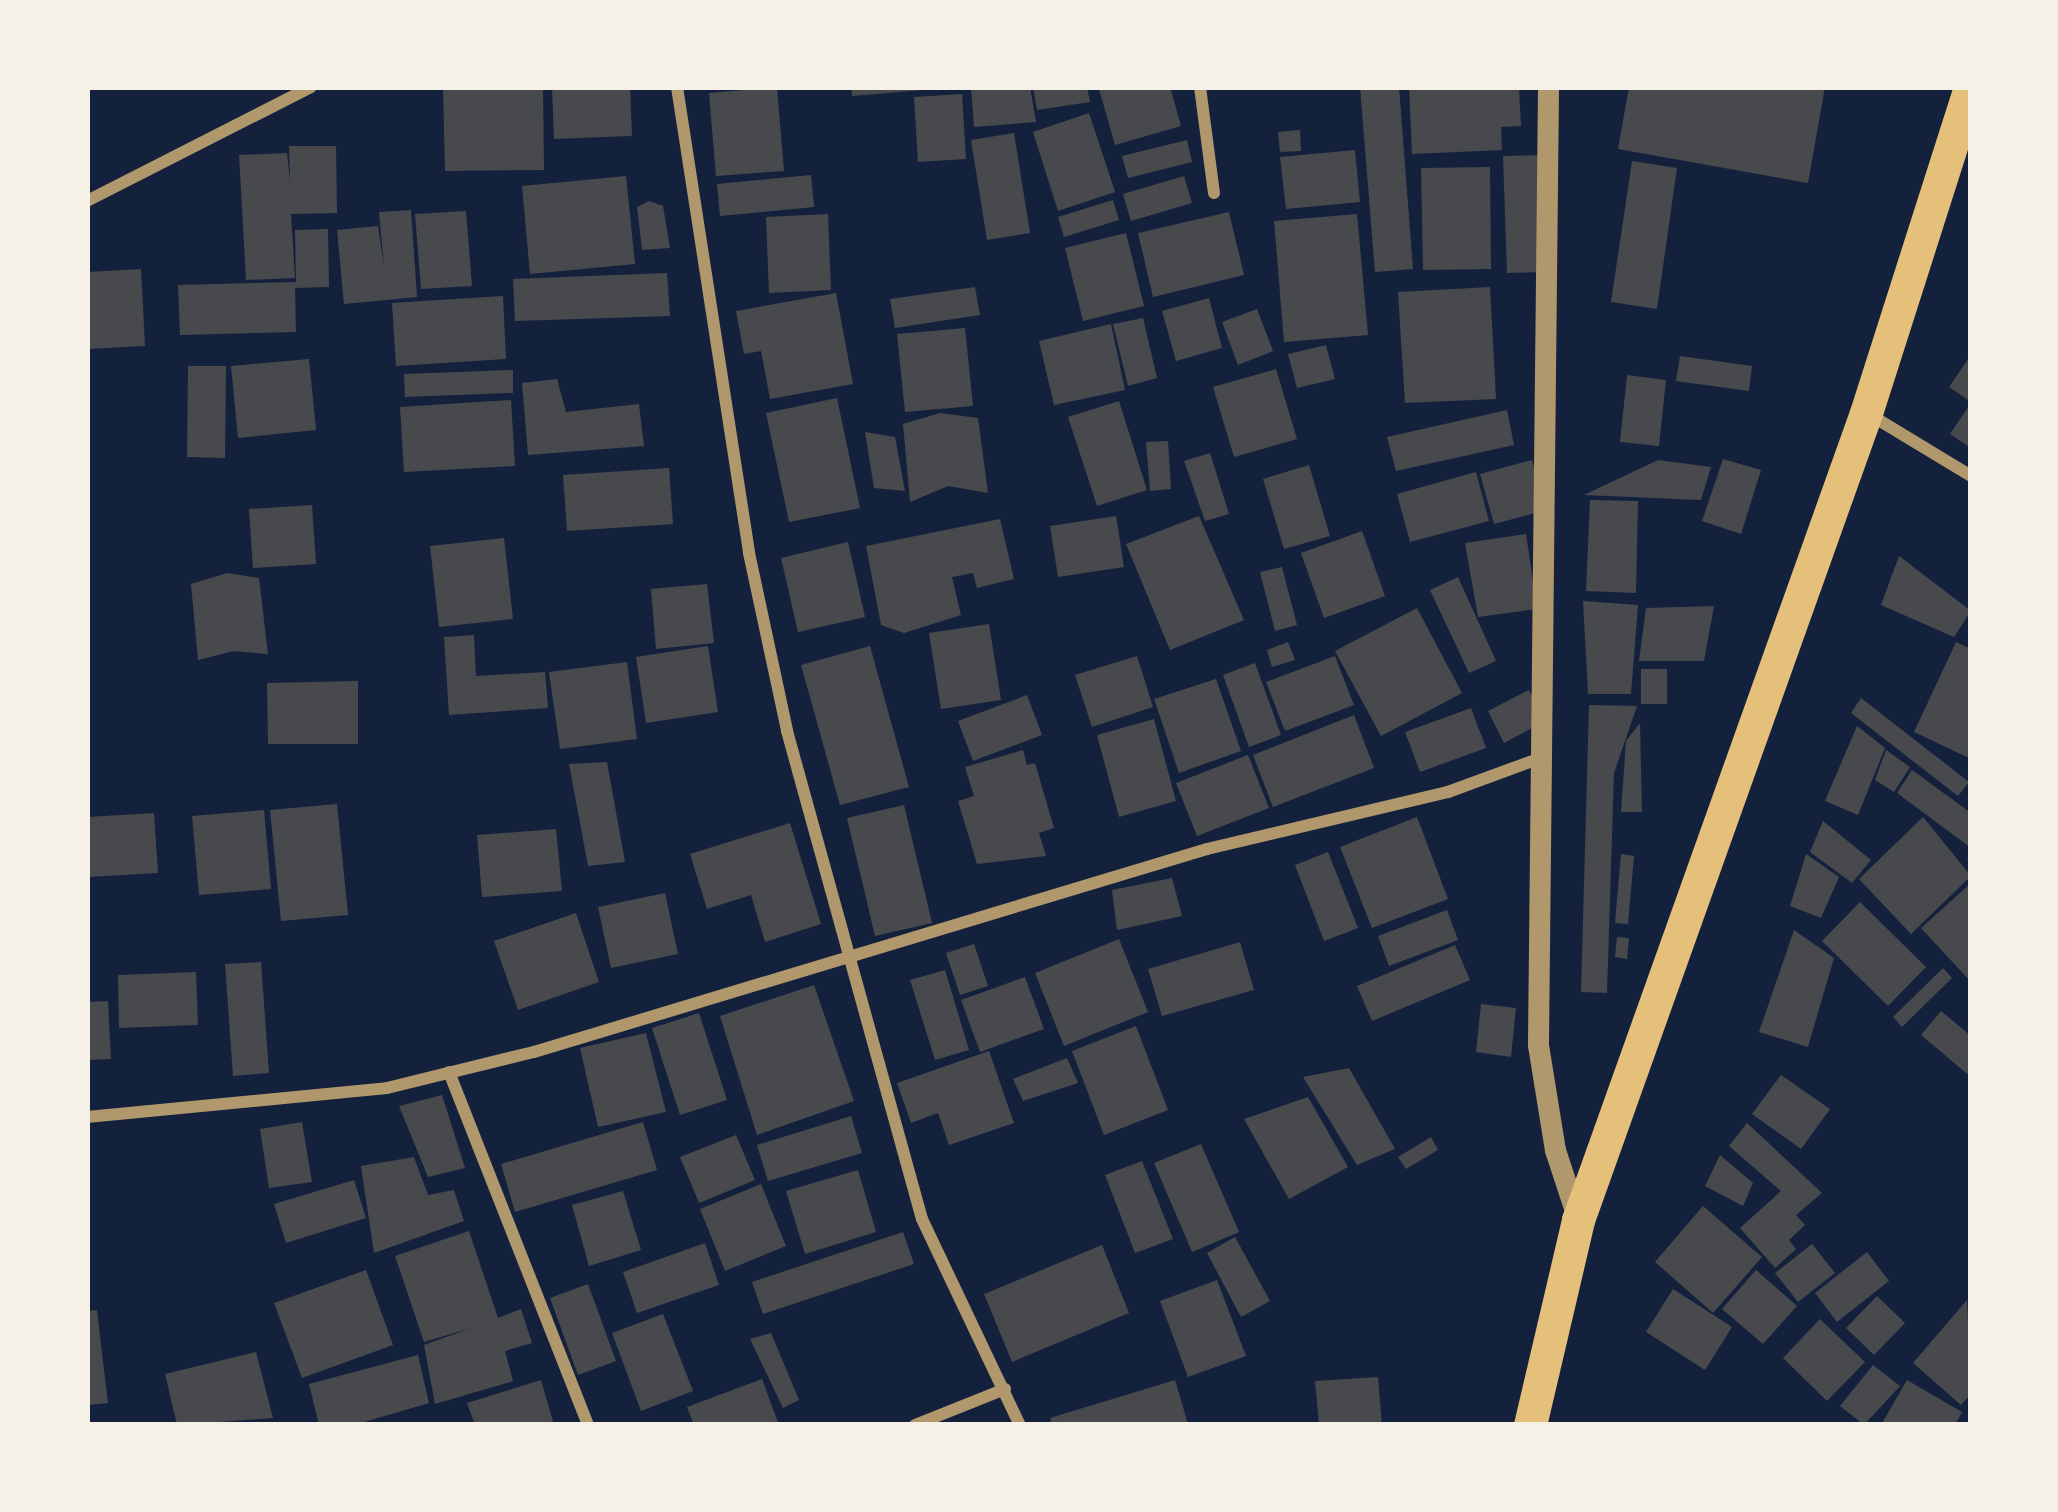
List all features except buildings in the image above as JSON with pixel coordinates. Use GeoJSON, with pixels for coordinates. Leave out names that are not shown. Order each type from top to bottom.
{"type":"FeatureCollection","features":[{"type":"Feature","properties":{"kind":"highway"},"geometry":{"type":"LineString","coordinates":[[1530,1425],[1578,1220],[1866,412],[1970,87]]}},
{"type":"Feature","properties":{"kind":"street"},"geometry":{"type":"LineString","coordinates":[[87,201],[311,87]]}},
{"type":"Feature","properties":{"kind":"street"},"geometry":{"type":"LineString","coordinates":[[677,87],[768,652],[922,1219],[1020,1425]]}},
{"type":"Feature","properties":{"kind":"street"},"geometry":{"type":"LineString","coordinates":[[1200,87],[1214,193]]}},
{"type":"Feature","properties":{"kind":"street"},"geometry":{"type":"LineString","coordinates":[[1547,87],[1545,756],[1538,1045],[1556,1150],[1578,1220]]}},
{"type":"Feature","properties":{"kind":"street"},"geometry":{"type":"LineString","coordinates":[[1866,412],[1971,476]]}},
{"type":"Feature","properties":{"kind":"street"},"geometry":{"type":"LineString","coordinates":[[87,1117],[387,1088],[851,962],[1054,894],[1448,792],[1545,756]]}},
{"type":"Feature","properties":{"kind":"street"},"geometry":{"type":"LineString","coordinates":[[449,1072],[588,1425]]}},
{"type":"Feature","properties":{"kind":"street"},"geometry":{"type":"LineString","coordinates":[[915,1425],[1005,1389]]}}]}
